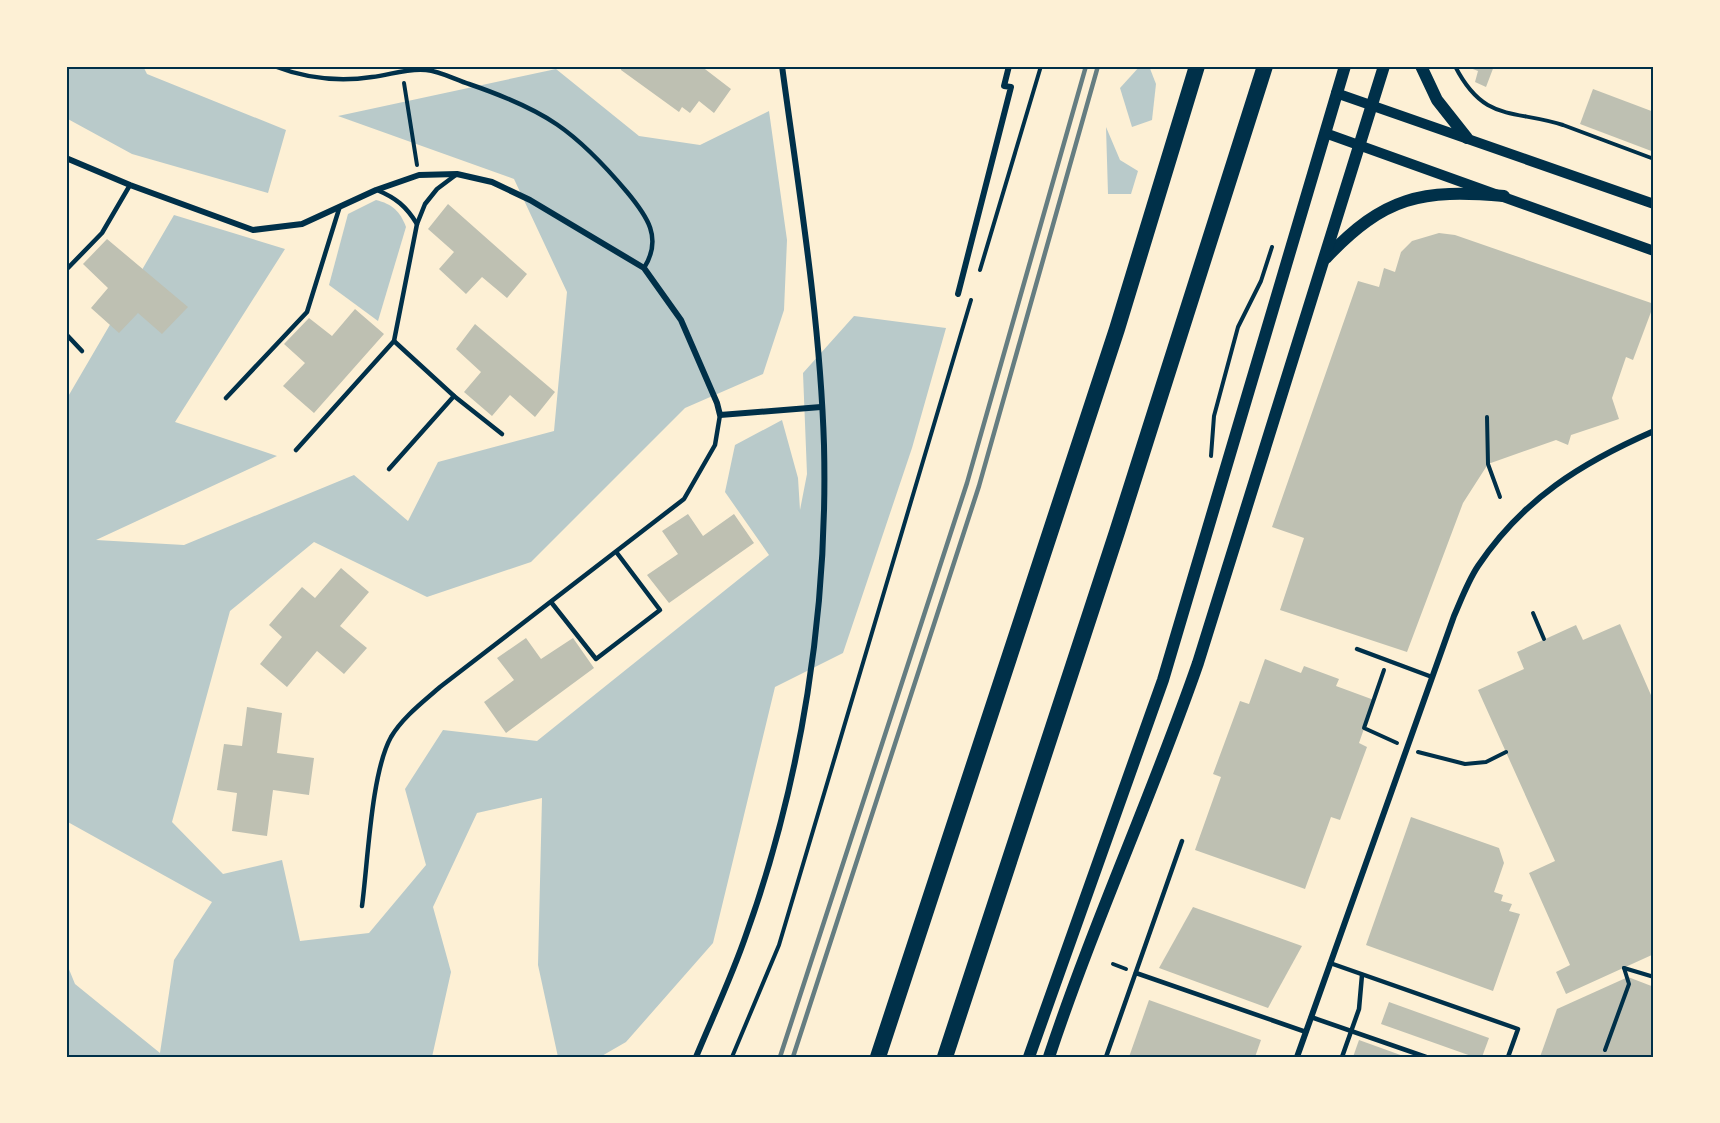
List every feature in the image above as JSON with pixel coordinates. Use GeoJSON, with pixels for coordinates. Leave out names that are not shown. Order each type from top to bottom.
{"type":"FeatureCollection","features":[{"type":"Feature","properties":{"kind":"highway"},"geometry":{"type":"LineString","coordinates":[[878,1057],[1118,329],[1197,66]]}},
{"type":"Feature","properties":{"kind":"highway"},"geometry":{"type":"LineString","coordinates":[[945,1057],[1117,532],[1265,66]]}},
{"type":"Feature","properties":{"kind":"main road"},"geometry":{"type":"LineString","coordinates":[[1029,1057],[1053,983],[1163,680],[1345,66]]}},
{"type":"Feature","properties":{"kind":"main road"},"geometry":{"type":"LineString","coordinates":[[1049,1057],[1084,956],[1171,738],[1198,663],[1384,66]]}},
{"type":"Feature","properties":{"kind":"main road"},"geometry":{"type":"LineString","coordinates":[[1421,66],[1437,100],[1467,138]]}},
{"type":"Feature","properties":{"kind":"main road"},"geometry":{"type":"LineString","coordinates":[[1323,261],[1368,218],[1408,199],[1434,194],[1465,193],[1504,196]]}},
{"type":"Feature","properties":{"kind":"street"},"geometry":{"type":"LineString","coordinates":[[696,1057],[746,936],[773,854],[804,717],[813,654],[822,549],[824,445],[816,326],[782,66]]}},
{"type":"Feature","properties":{"kind":"street"},"geometry":{"type":"LineString","coordinates":[[958,294],[1011,87],[1004,86],[1009,66]]}},
{"type":"Feature","properties":{"kind":"street"},"geometry":{"type":"LineString","coordinates":[[1336,93],[1654,204]]}},
{"type":"Feature","properties":{"kind":"street"},"geometry":{"type":"LineString","coordinates":[[1325,133],[1654,251]]}},
{"type":"Feature","properties":{"kind":"street"},"geometry":{"type":"LineString","coordinates":[[66,158],[130,185],[253,230],[302,224],[376,190],[419,175],[457,174],[492,182],[530,200],[644,268],[681,320],[720,415],[821,407]]}},
{"type":"Feature","properties":{"kind":"street"},"geometry":{"type":"LineString","coordinates":[[1297,1057],[1454,616],[1476,568],[1502,534],[1533,501],[1572,472],[1654,431]]}},
{"type":"Feature","properties":{"kind":"lane"},"geometry":{"type":"LineString","coordinates":[[274,66],[316,77],[345,80],[428,69],[514,100],[556,122],[597,157],[640,207],[648,222],[654,243],[652,255],[644,268]]}},
{"type":"Feature","properties":{"kind":"lane"},"geometry":{"type":"LineString","coordinates":[[296,450],[394,341],[417,224],[425,204],[437,189],[457,174]]}},
{"type":"Feature","properties":{"kind":"lane"},"geometry":{"type":"LineString","coordinates":[[66,270],[102,233],[130,185]]}},
{"type":"Feature","properties":{"kind":"lane"},"geometry":{"type":"LineString","coordinates":[[376,190],[394,197],[407,209],[417,224]]}},
{"type":"Feature","properties":{"kind":"lane"},"geometry":{"type":"LineString","coordinates":[[226,398],[307,312],[339,208]]}},
{"type":"Feature","properties":{"kind":"lane"},"geometry":{"type":"LineString","coordinates":[[66,334],[82,351]]}},
{"type":"Feature","properties":{"kind":"lane"},"geometry":{"type":"LineString","coordinates":[[394,341],[454,396],[502,434]]}},
{"type":"Feature","properties":{"kind":"lane"},"geometry":{"type":"LineString","coordinates":[[389,469],[454,396]]}},
{"type":"Feature","properties":{"kind":"lane"},"geometry":{"type":"LineString","coordinates":[[362,906],[380,762],[392,736],[407,716],[440,687],[617,553],[684,499],[715,446],[720,415]]}},
{"type":"Feature","properties":{"kind":"lane"},"geometry":{"type":"LineString","coordinates":[[551,602],[596,659],[660,610],[617,553]]}},
{"type":"Feature","properties":{"kind":"lane"},"geometry":{"type":"LineString","coordinates":[[1357,649],[1432,677]]}},
{"type":"Feature","properties":{"kind":"lane"},"geometry":{"type":"LineString","coordinates":[[1106,1057],[1182,841]]}},
{"type":"Feature","properties":{"kind":"lane"},"geometry":{"type":"LineString","coordinates":[[1330,963],[1518,1029],[1508,1057]]}},
{"type":"Feature","properties":{"kind":"lane"},"geometry":{"type":"LineString","coordinates":[[1136,973],[1306,1032]]}},
{"type":"Feature","properties":{"kind":"lane"},"geometry":{"type":"LineString","coordinates":[[1342,1057],[1359,1009],[1362,975]]}},
{"type":"Feature","properties":{"kind":"lane"},"geometry":{"type":"LineString","coordinates":[[1311,1017],[1426,1057]]}},
{"type":"Feature","properties":{"kind":"path"},"geometry":{"type":"LineString","coordinates":[[978,276],[1041,66]]}},
{"type":"Feature","properties":{"kind":"path"},"geometry":{"type":"LineString","coordinates":[[1455,66],[1467,86],[1496,110],[1514,117],[1558,124],[1654,159]]}},
{"type":"Feature","properties":{"kind":"path"},"geometry":{"type":"LineString","coordinates":[[402,71],[419,175]]}},
{"type":"Feature","properties":{"kind":"path"},"geometry":{"type":"LineString","coordinates":[[1211,456],[1214,416],[1238,327],[1261,281],[1275,238]]}},
{"type":"Feature","properties":{"kind":"path"},"geometry":{"type":"LineString","coordinates":[[732,1057],[778,945],[972,298]]}},
{"type":"Feature","properties":{"kind":"path"},"geometry":{"type":"LineString","coordinates":[[1487,417],[1488,464],[1500,497]]}},
{"type":"Feature","properties":{"kind":"path"},"geometry":{"type":"LineString","coordinates":[[1533,613],[1544,639]]}},
{"type":"Feature","properties":{"kind":"path"},"geometry":{"type":"LineString","coordinates":[[1385,668],[1364,728],[1403,745]]}},
{"type":"Feature","properties":{"kind":"path"},"geometry":{"type":"LineString","coordinates":[[1413,749],[1466,764],[1485,762],[1506,752]]}},
{"type":"Feature","properties":{"kind":"path"},"geometry":{"type":"LineString","coordinates":[[1605,1050],[1629,984],[1624,968],[1654,977]]}},
{"type":"Feature","properties":{"kind":"shaded area"},"geometry":{"type":"Polygon","coordinates":[[[66,66],[143,66],[147,74],[286,130],[268,193],[132,154],[66,118],[66,66]]]}},
{"type":"Feature","properties":{"kind":"shaded area"},"geometry":{"type":"Polygon","coordinates":[[[1140,66],[1149,66],[1156,84],[1152,120],[1132,127],[1120,88],[1140,66]]]}},
{"type":"Feature","properties":{"kind":"shaded area"},"geometry":{"type":"Polygon","coordinates":[[[556,69],[639,136],[700,145],[769,111],[787,240],[784,310],[763,374],[685,408],[531,562],[427,597],[314,542],[230,611],[172,822],[223,874],[282,860],[300,941],[369,933],[426,865],[405,789],[443,730],[537,741],[769,555],[725,492],[735,445],[782,420],[798,478],[800,510],[807,474],[803,373],[854,316],[946,328],[912,448],[843,653],[775,687],[713,943],[626,1042],[600,1057],[558,1057],[538,965],[542,798],[477,813],[433,907],[451,972],[432,1057],[66,1057],[66,962],[75,984],[160,1053],[174,960],[212,902],[66,821],[66,400],[174,215],[285,249],[175,422],[277,456],[96,540],[184,545],[354,475],[408,521],[438,462],[554,431],[567,292],[514,179],[338,116],[556,69]]]}},
{"type":"Feature","properties":{"kind":"shaded area"},"geometry":{"type":"Polygon","coordinates":[[[1106,127],[1120,160],[1138,171],[1131,194],[1108,194],[1106,127]]]}},
{"type":"Feature","properties":{"kind":"shaded area"},"geometry":{"type":"Polygon","coordinates":[[[376,200],[395,209],[406,227],[378,321],[329,285],[348,214],[376,200]]]}},
{"type":"Feature","properties":{"kind":"building"},"geometry":{"type":"Polygon","coordinates":[[[621,66],[701,66],[731,89],[714,113],[699,101],[690,113],[682,107],[679,112],[621,70],[621,66]]]}},
{"type":"Feature","properties":{"kind":"building"},"geometry":{"type":"Polygon","coordinates":[[[1465,66],[1494,66],[1486,87],[1475,82],[1478,71],[1465,66]]]}},
{"type":"Feature","properties":{"kind":"building"},"geometry":{"type":"Polygon","coordinates":[[[1593,89],[1654,112],[1654,152],[1580,124],[1593,89]]]}},
{"type":"Feature","properties":{"kind":"building"},"geometry":{"type":"Polygon","coordinates":[[[448,204],[527,274],[507,298],[482,277],[466,294],[439,269],[454,252],[428,229],[448,204]]]}},
{"type":"Feature","properties":{"kind":"building"},"geometry":{"type":"Polygon","coordinates":[[[1439,233],[1455,235],[1654,304],[1633,360],[1626,357],[1612,398],[1619,419],[1571,435],[1568,445],[1556,440],[1488,464],[1463,503],[1407,652],[1280,610],[1304,538],[1272,527],[1358,281],[1379,287],[1384,268],[1395,272],[1401,252],[1412,241],[1439,233]]]}},
{"type":"Feature","properties":{"kind":"building"},"geometry":{"type":"Polygon","coordinates":[[[107,239],[188,307],[162,334],[138,313],[119,333],[91,308],[108,288],[83,264],[107,239]]]}},
{"type":"Feature","properties":{"kind":"building"},"geometry":{"type":"Polygon","coordinates":[[[355,309],[384,334],[314,413],[283,386],[305,363],[284,344],[309,318],[332,336],[355,309]]]}},
{"type":"Feature","properties":{"kind":"building"},"geometry":{"type":"Polygon","coordinates":[[[475,324],[555,392],[535,417],[510,395],[492,416],[464,392],[481,372],[456,349],[475,324]]]}},
{"type":"Feature","properties":{"kind":"building"},"geometry":{"type":"Polygon","coordinates":[[[688,514],[703,536],[734,514],[754,543],[669,603],[647,575],[678,554],[662,531],[688,514]]]}},
{"type":"Feature","properties":{"kind":"building"},"geometry":{"type":"Polygon","coordinates":[[[341,568],[369,592],[340,626],[367,648],[344,674],[317,651],[287,687],[260,664],[282,637],[269,625],[302,587],[315,598],[341,568]]]}},
{"type":"Feature","properties":{"kind":"building"},"geometry":{"type":"Polygon","coordinates":[[[1620,624],[1654,702],[1654,954],[1566,994],[1556,972],[1570,965],[1529,873],[1555,861],[1478,690],[1524,669],[1517,652],[1576,625],[1583,640],[1620,624]]]}},
{"type":"Feature","properties":{"kind":"building"},"geometry":{"type":"Polygon","coordinates":[[[526,638],[541,659],[573,638],[594,668],[506,733],[484,702],[514,680],[497,658],[526,638]]]}},
{"type":"Feature","properties":{"kind":"building"},"geometry":{"type":"Polygon","coordinates":[[[1265,659],[1301,673],[1304,666],[1339,679],[1336,686],[1374,700],[1359,743],[1367,747],[1340,820],[1331,817],[1305,889],[1195,850],[1221,777],[1213,774],[1240,701],[1249,704],[1265,659]]]}},
{"type":"Feature","properties":{"kind":"building"},"geometry":{"type":"Polygon","coordinates":[[[247,707],[282,713],[277,753],[314,758],[309,795],[273,790],[267,836],[232,831],[237,793],[217,790],[224,744],[242,746],[247,707]]]}},
{"type":"Feature","properties":{"kind":"building"},"geometry":{"type":"Polygon","coordinates":[[[1411,817],[1499,848],[1504,863],[1494,892],[1503,895],[1501,901],[1512,904],[1509,911],[1520,914],[1493,991],[1366,945],[1411,817]]]}},
{"type":"Feature","properties":{"kind":"building"},"geometry":{"type":"Polygon","coordinates":[[[1193,907],[1302,946],[1268,1008],[1159,968],[1193,907]]]}},
{"type":"Feature","properties":{"kind":"building"},"geometry":{"type":"Polygon","coordinates":[[[1628,977],[1654,987],[1654,1057],[1540,1057],[1557,1009],[1628,977]]]}},
{"type":"Feature","properties":{"kind":"building"},"geometry":{"type":"Polygon","coordinates":[[[1149,1000],[1261,1040],[1255,1057],[1129,1057],[1149,1000]]]}},
{"type":"Feature","properties":{"kind":"building"},"geometry":{"type":"Polygon","coordinates":[[[1389,1002],[1489,1038],[1482,1057],[1474,1057],[1381,1024],[1389,1002]]]}},
{"type":"Feature","properties":{"kind":"building"},"geometry":{"type":"Polygon","coordinates":[[[1359,1040],[1406,1057],[1353,1057],[1359,1040]]]}},
{"type":"Feature","properties":{"kind":"railway"},"geometry":{"type":"LineString","coordinates":[[780,1057],[967,483],[1086,66]]}},
{"type":"Feature","properties":{"kind":"railway"},"geometry":{"type":"LineString","coordinates":[[793,1057],[979,486],[1098,66]]}}]}
